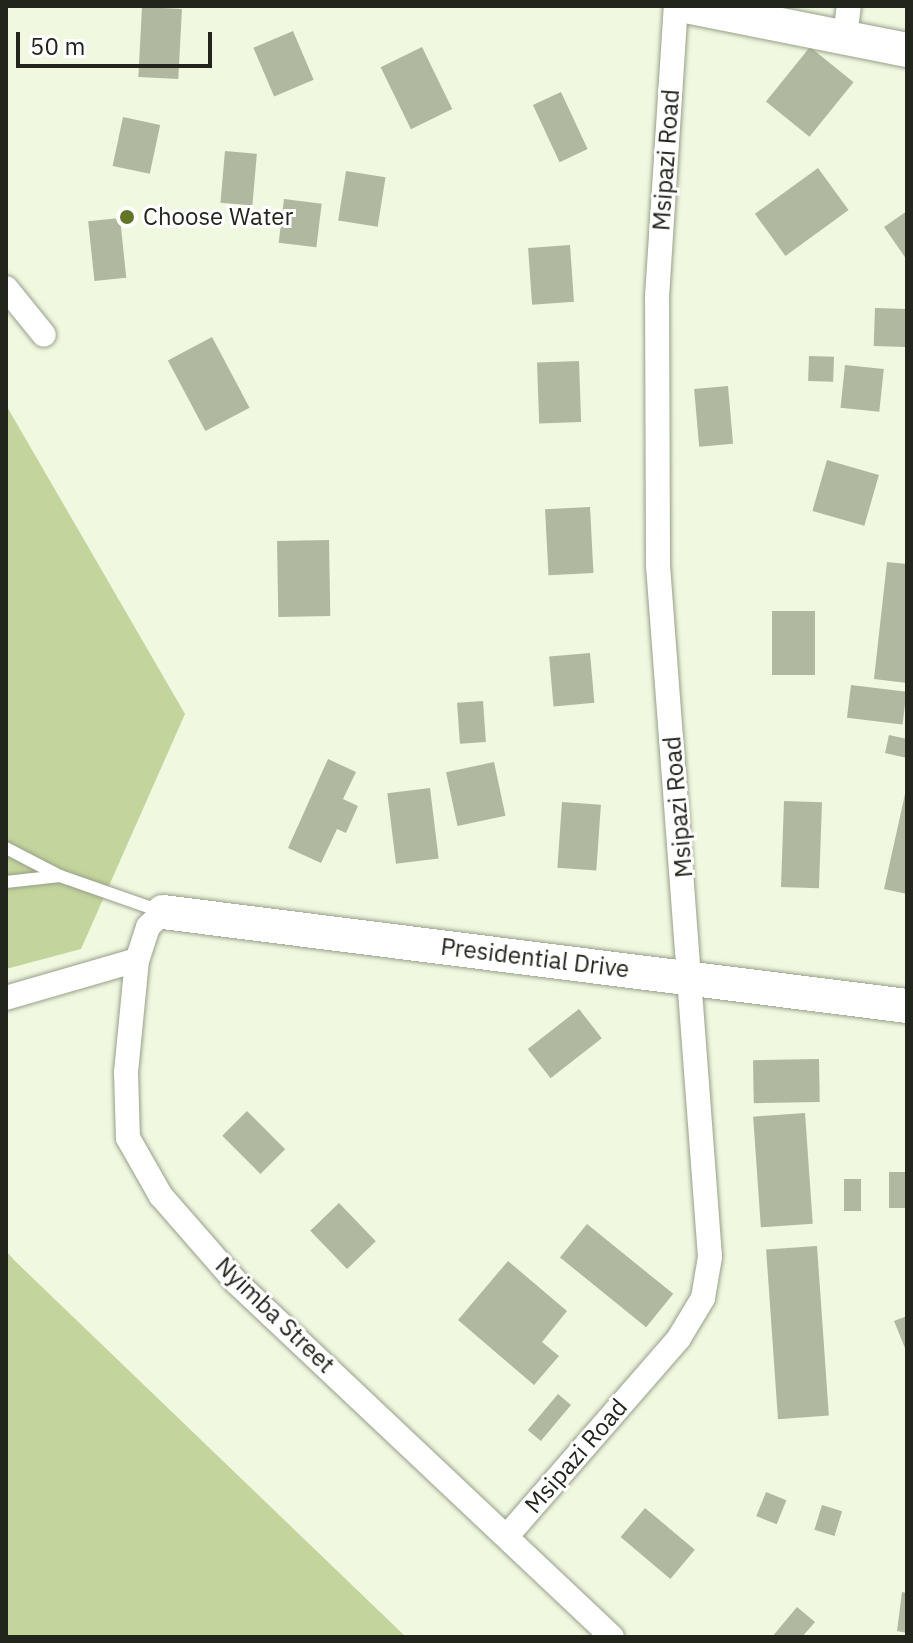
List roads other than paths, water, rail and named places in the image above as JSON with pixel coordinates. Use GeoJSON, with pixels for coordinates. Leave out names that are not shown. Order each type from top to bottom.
{"type":"FeatureCollection","features":[{"type":"Feature","properties":{"kind":"street","name":"Msipazi Road"},"geometry":{"type":"LineString","coordinates":[[507,1536],[679,1338],[703,1298],[710,1257],[692,976],[658,565],[654,422],[676,6]]}},
{"type":"Feature","properties":{"kind":"street"},"geometry":{"type":"LineString","coordinates":[[685,6],[847,22],[907,50]]}},
{"type":"Feature","properties":{"kind":"street"},"geometry":{"type":"LineString","coordinates":[[6,288],[44,335]]}},
{"type":"Feature","properties":{"kind":"street","name":"Presidential Drive"},"geometry":{"type":"LineString","coordinates":[[163,912],[692,976],[907,1006]]}},
{"type":"Feature","properties":{"kind":"street","name":"Nyimba Street"},"geometry":{"type":"LineString","coordinates":[[163,912],[148,927],[137,960],[126,1072],[128,1138],[161,1196],[236,1282],[612,1637]]}},
{"type":"Feature","properties":{"kind":"street"},"geometry":{"type":"LineString","coordinates":[[6,998],[137,960]]}},
{"type":"Feature","properties":{"kind":"lane"},"geometry":{"type":"LineString","coordinates":[[6,848],[60,876],[163,912]]}},
{"type":"Feature","properties":{"kind":"lane"},"geometry":{"type":"LineString","coordinates":[[6,882],[60,876]]}},
{"type":"Feature","properties":{"kind":"place","name":"Choose Water"},"geometry":{"type":"Point","coordinates":[127,217]}}]}
